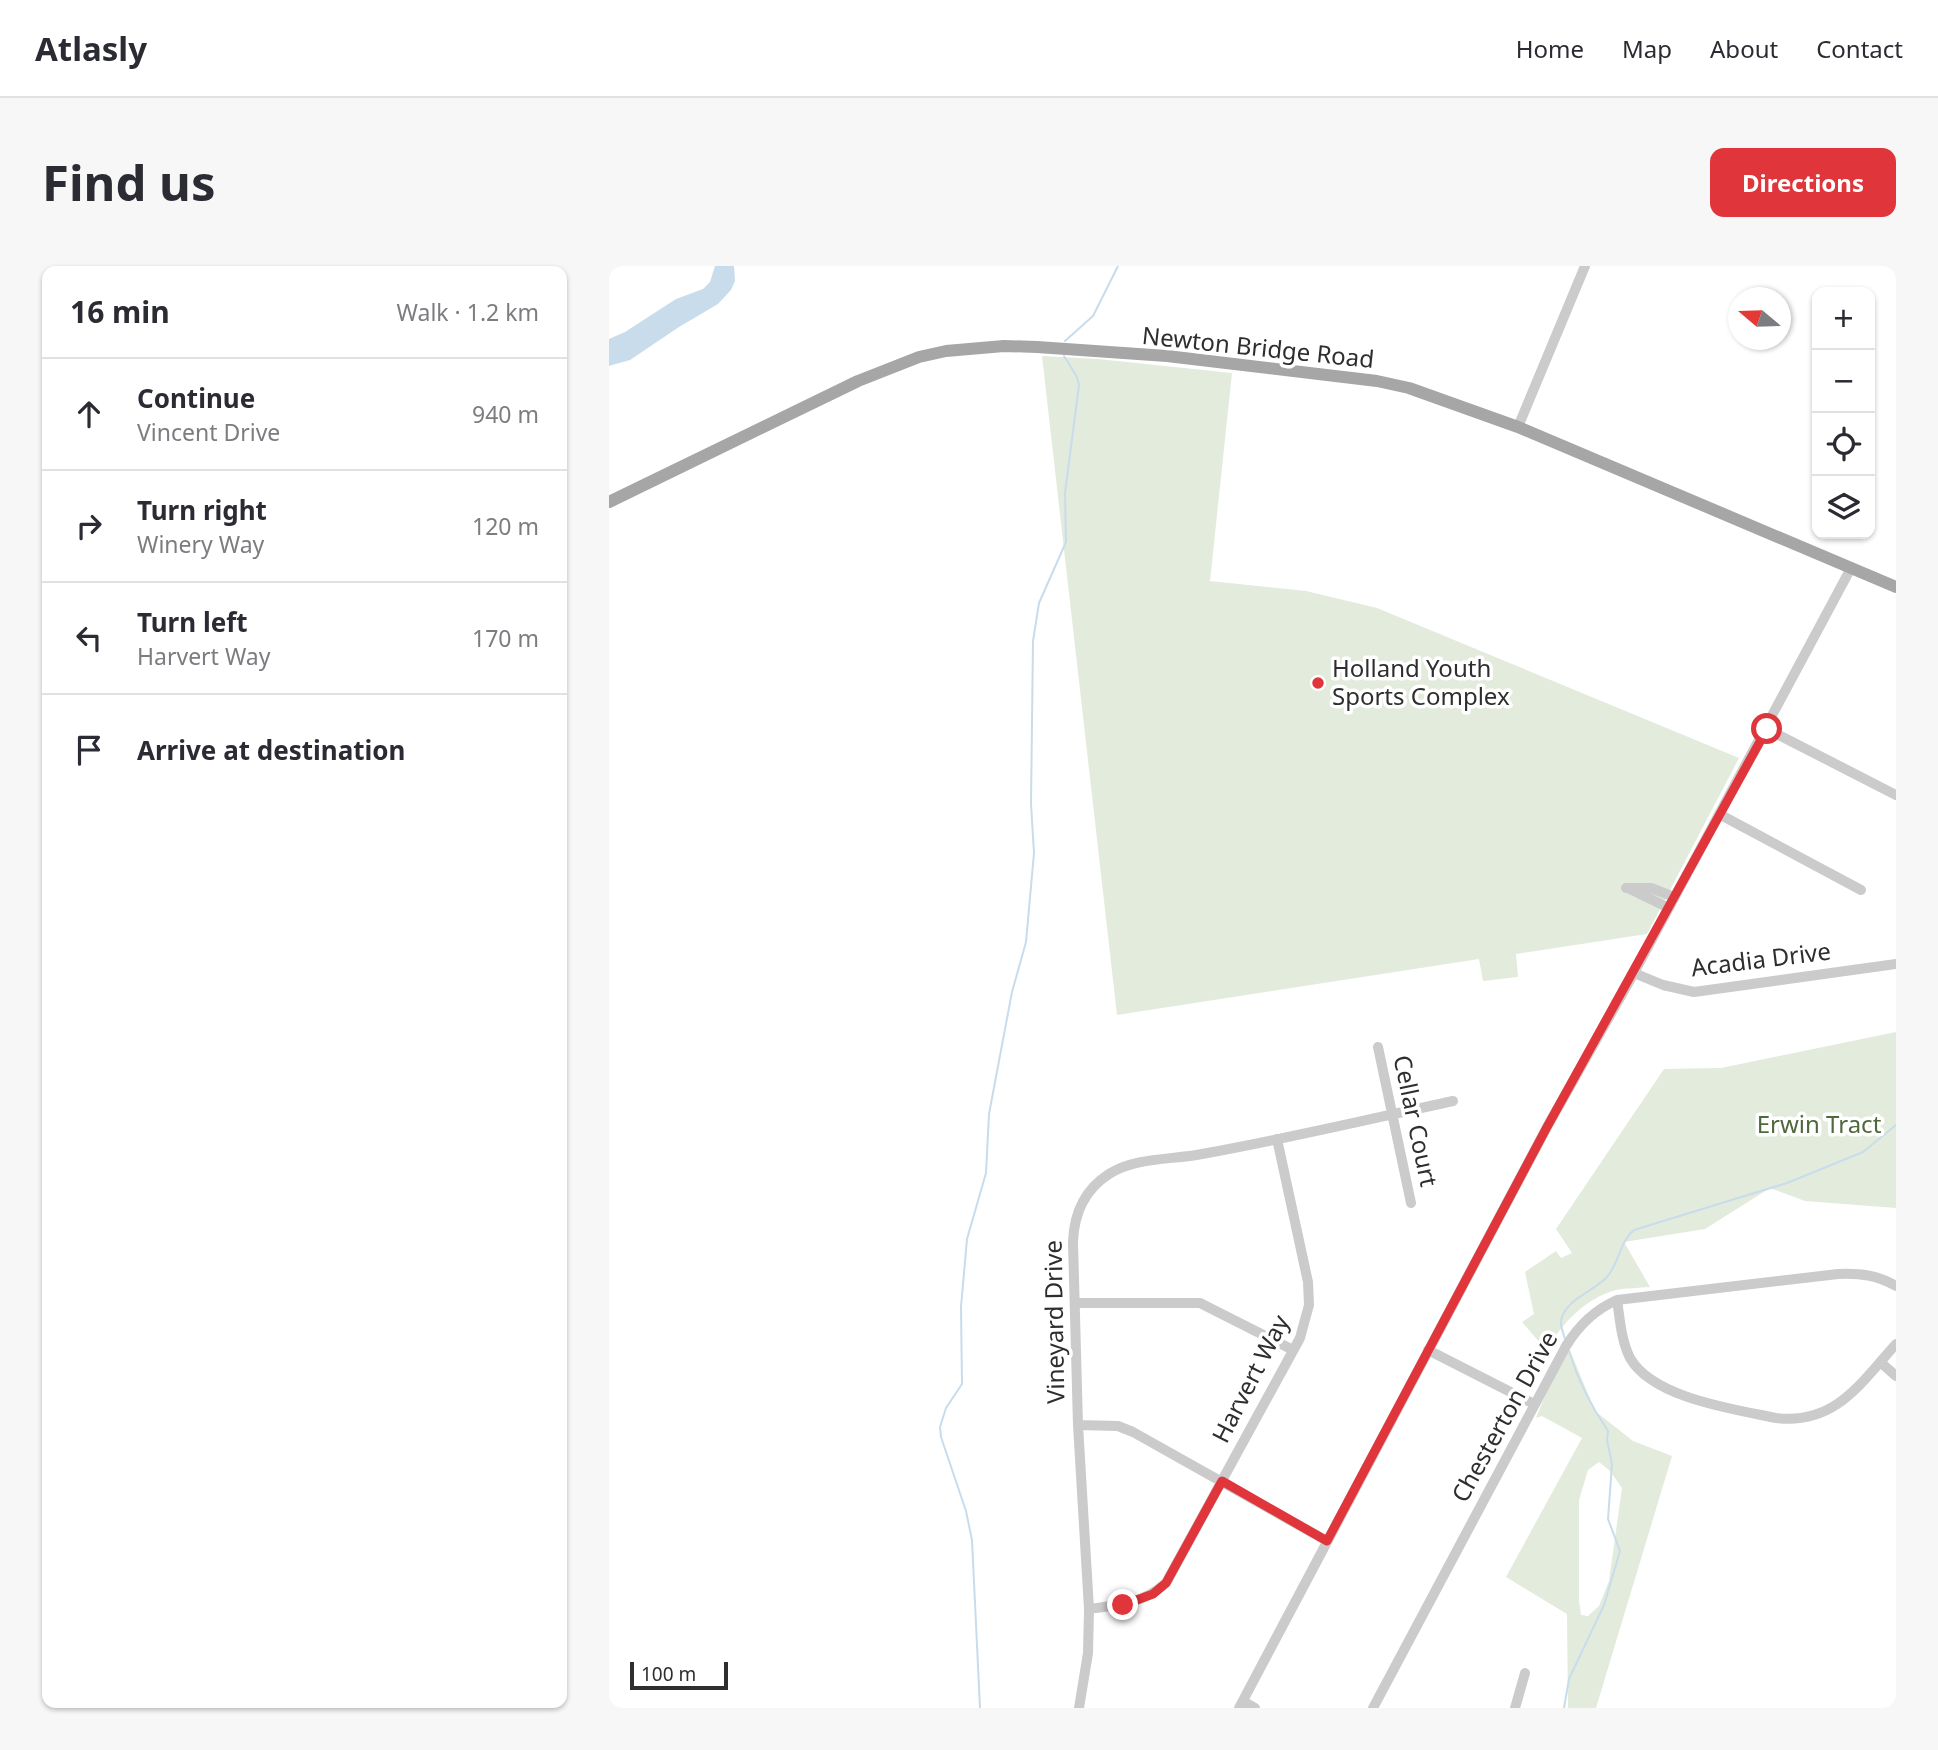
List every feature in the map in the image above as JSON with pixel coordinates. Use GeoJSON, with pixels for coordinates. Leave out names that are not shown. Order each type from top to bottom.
{"type":"FeatureCollection","features":[{"type":"Feature","properties":{"kind":"main road","name":"Newton Bridge Road"},"geometry":{"type":"LineString","coordinates":[[609,502],[858,381],[919,357],[946,351],[1004,346],[1037,347],[1167,356],[1377,381],[1409,388],[1518,426],[1896,587]]}},
{"type":"Feature","properties":{"kind":"street"},"geometry":{"type":"LineString","coordinates":[[1518,426],[1585,266]]}},
{"type":"Feature","properties":{"kind":"street"},"geometry":{"type":"LineString","coordinates":[[1255,1708],[1241,1705],[1547,1127],[1767,729],[1851,568]]}},
{"type":"Feature","properties":{"kind":"street"},"geometry":{"type":"LineString","coordinates":[[1767,729],[1896,795]]}},
{"type":"Feature","properties":{"kind":"street"},"geometry":{"type":"LineString","coordinates":[[1719,814],[1861,890]]}},
{"type":"Feature","properties":{"kind":"street"},"geometry":{"type":"LineString","coordinates":[[1669,908],[1626,888],[1651,888],[1674,897]]}},
{"type":"Feature","properties":{"kind":"street","name":"Acadia Drive"},"geometry":{"type":"LineString","coordinates":[[1634,972],[1663,985],[1694,992],[1896,964]]}},
{"type":"Feature","properties":{"kind":"street","name":"Cellar Court"},"geometry":{"type":"LineString","coordinates":[[1378,1048],[1411,1203]]}},
{"type":"Feature","properties":{"kind":"street","name":"Vineyard Drive"},"geometry":{"type":"LineString","coordinates":[[1079,1708],[1088,1653],[1089,1609],[1078,1425],[1075,1303],[1075,1222],[1081,1203],[1101,1180],[1135,1163],[1178,1158],[1277,1139],[1453,1101]]}},
{"type":"Feature","properties":{"kind":"street","name":"Harvert Way"},"geometry":{"type":"LineString","coordinates":[[1089,1609],[1136,1601],[1153,1594],[1166,1583],[1293,1350],[1306,1321],[1309,1306],[1308,1282],[1277,1139]]}},
{"type":"Feature","properties":{"kind":"street","name":"Chesterton Drive"},"geometry":{"type":"LineString","coordinates":[[1373,1708],[1534,1404],[1578,1328],[1596,1311],[1617,1300],[1849,1273],[1873,1276],[1896,1286]]}},
{"type":"Feature","properties":{"kind":"street"},"geometry":{"type":"LineString","coordinates":[[1617,1300],[1627,1350],[1637,1368],[1649,1379],[1674,1393],[1792,1420],[1819,1415],[1840,1403],[1896,1344]]}},
{"type":"Feature","properties":{"kind":"street"},"geometry":{"type":"LineString","coordinates":[[1075,1303],[1200,1303],[1293,1350]]}},
{"type":"Feature","properties":{"kind":"street"},"geometry":{"type":"LineString","coordinates":[[1428,1350],[1534,1404]]}},
{"type":"Feature","properties":{"kind":"street"},"geometry":{"type":"LineString","coordinates":[[1880,1362],[1896,1377]]}},
{"type":"Feature","properties":{"kind":"street"},"geometry":{"type":"LineString","coordinates":[[1078,1425],[1118,1426],[1133,1432],[1327,1541]]}},
{"type":"Feature","properties":{"kind":"street"},"geometry":{"type":"LineString","coordinates":[[1515,1708],[1525,1672]]}},
{"type":"Feature","properties":{"kind":"green space","name":"Holland Youth Sports Complex"},"geometry":{"type":"Polygon","coordinates":[[[1042,356],[1232,373],[1210,581],[1306,591],[1377,608],[1739,758],[1647,934],[1516,954],[1518,977],[1483,981],[1479,959],[1117,1015],[1042,356]]]}},
{"type":"Feature","properties":{"kind":"green space","name":"Erwin Tract"},"geometry":{"type":"Polygon","coordinates":[[[1896,1032],[1896,1208],[1805,1201],[1770,1188],[1705,1229],[1624,1242],[1650,1287],[1616,1290],[1594,1299],[1575,1313],[1546,1350],[1522,1322],[1534,1314],[1525,1272],[1556,1251],[1561,1258],[1572,1253],[1556,1229],[1664,1069],[1721,1068],[1896,1032]]]}},
{"type":"Feature","properties":{"kind":"green space"},"geometry":{"type":"Polygon","coordinates":[[[1569,1348],[1595,1411],[1633,1441],[1672,1456],[1596,1708],[1568,1708],[1567,1614],[1506,1577],[1582,1438],[1542,1416],[1536,1418],[1569,1348]],[[1599,1462],[1588,1470],[1579,1500],[1581,1615],[1588,1616],[1599,1606],[1609,1581],[1622,1488],[1610,1471],[1599,1462]]]}},
{"type":"Feature","properties":{"kind":"water"},"geometry":{"type":"Polygon","coordinates":[[[715,266],[734,266],[735,281],[731,290],[718,304],[630,360],[609,366],[609,339],[625,332],[676,299],[703,289],[710,282],[715,266]]]}},
{"type":"Feature","properties":{"kind":"waterway"},"geometry":{"type":"LineString","coordinates":[[1065,341],[1093,316],[1118,266]]}},
{"type":"Feature","properties":{"kind":"waterway"},"geometry":{"type":"LineString","coordinates":[[980,1708],[972,1540],[966,1511],[940,1427],[946,1408],[962,1384],[961,1307],[967,1239],[986,1173],[989,1114],[1012,992],[1026,942],[1034,853],[1031,804],[1033,641],[1039,603],[1066,542],[1065,493],[1079,385],[1064,356]]}},
{"type":"Feature","properties":{"kind":"waterway"},"geometry":{"type":"LineString","coordinates":[[1565,1339],[1561,1322],[1565,1310],[1607,1277],[1634,1230],[1787,1183],[1863,1152],[1896,1125]]}},
{"type":"Feature","properties":{"kind":"waterway"},"geometry":{"type":"LineString","coordinates":[[1564,1708],[1569,1679],[1604,1605],[1620,1551],[1608,1519],[1612,1464],[1608,1431],[1585,1393],[1569,1351]]}},
{"type":"Feature","properties":{"kind":"place","name":"Holland Youth Sports Complex"},"geometry":{"type":"Point","coordinates":[1318,683]}},
{"type":"Feature","properties":{"kind":"route"},"geometry":{"type":"LineString","coordinates":[[1123,1605],[1153,1594],[1166,1583],[1222,1481],[1327,1541],[1547,1127],[1767,729]]}}]}
